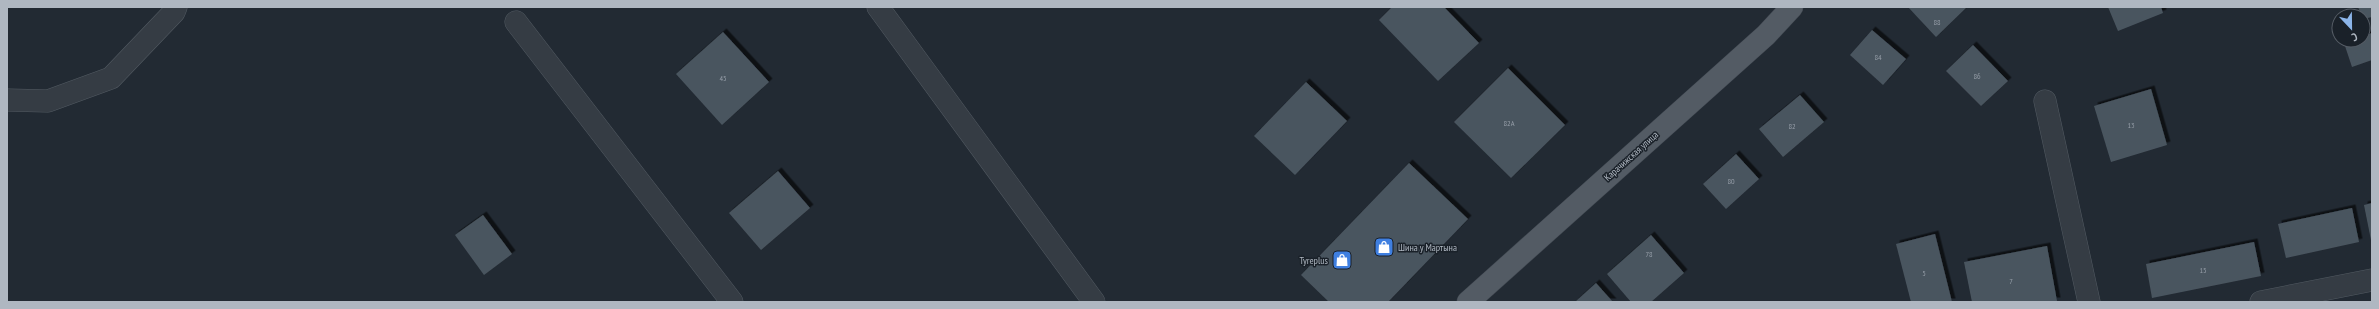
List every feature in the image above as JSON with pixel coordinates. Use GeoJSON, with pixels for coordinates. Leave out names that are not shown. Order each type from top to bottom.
{"type":"FeatureCollection","features":[{"type":"Feature","properties":{"kind":"main road","name":"Карачижская улица"},"geometry":{"type":"LineString","coordinates":[[1468,302],[1766,35],[1792,7]]}},
{"type":"Feature","properties":{"kind":"street"},"geometry":{"type":"LineString","coordinates":[[7,100],[48,101],[111,78],[174,12],[176,7]]}},
{"type":"Feature","properties":{"kind":"street"},"geometry":{"type":"LineString","coordinates":[[878,7],[1094,302]]}},
{"type":"Feature","properties":{"kind":"street"},"geometry":{"type":"LineString","coordinates":[[516,22],[732,302]]}},
{"type":"Feature","properties":{"kind":"street"},"geometry":{"type":"LineString","coordinates":[[2045,102],[2089,302]]}},
{"type":"Feature","properties":{"kind":"street"},"geometry":{"type":"LineString","coordinates":[[2261,302],[2372,280]]}},
{"type":"Feature","properties":{"kind":"building"},"geometry":{"type":"Polygon","coordinates":[[[1392,7],[1444,7],[1479,43],[1438,81],[1379,20],[1392,7]]]}},
{"type":"Feature","properties":{"kind":"building"},"geometry":{"type":"Polygon","coordinates":[[[1908,7],[1967,7],[1936,37],[1908,7]]]}},
{"type":"Feature","properties":{"kind":"building"},"geometry":{"type":"Polygon","coordinates":[[[2108,7],[2161,7],[2163,13],[2118,31],[2108,7]]]}},
{"type":"Feature","properties":{"kind":"building"},"geometry":{"type":"Polygon","coordinates":[[[2372,7],[2372,17],[2371,8],[2358,8],[2372,7]]]}},
{"type":"Feature","properties":{"kind":"building"},"geometry":{"type":"Polygon","coordinates":[[[1872,30],[1906,59],[1883,85],[1850,55],[1872,30]]]}},
{"type":"Feature","properties":{"kind":"building"},"geometry":{"type":"Polygon","coordinates":[[[723,32],[769,82],[722,125],[676,74],[723,32]]]}},
{"type":"Feature","properties":{"kind":"building"},"geometry":{"type":"Polygon","coordinates":[[[2371,33],[2372,60],[2352,67],[2346,48],[2371,48],[2371,33]]]}},
{"type":"Feature","properties":{"kind":"building"},"geometry":{"type":"Polygon","coordinates":[[[1973,45],[2008,81],[1981,106],[1946,71],[1973,45]]]}},
{"type":"Feature","properties":{"kind":"building"},"geometry":{"type":"Polygon","coordinates":[[[1508,68],[1565,125],[1511,178],[1454,122],[1508,68]]]}},
{"type":"Feature","properties":{"kind":"building"},"geometry":{"type":"Polygon","coordinates":[[[1306,82],[1347,121],[1295,175],[1254,136],[1306,82]]]}},
{"type":"Feature","properties":{"kind":"building"},"geometry":{"type":"Polygon","coordinates":[[[2151,89],[2167,145],[2111,162],[2094,106],[2151,89]]]}},
{"type":"Feature","properties":{"kind":"building"},"geometry":{"type":"Polygon","coordinates":[[[1800,95],[1824,122],[1783,157],[1759,129],[1800,95]]]}},
{"type":"Feature","properties":{"kind":"building"},"geometry":{"type":"Polygon","coordinates":[[[1736,154],[1759,179],[1726,209],[1703,184],[1736,154]]]}},
{"type":"Feature","properties":{"kind":"building","name":"Шина у Мартына"},"geometry":{"type":"Polygon","coordinates":[[[1409,163],[1468,219],[1388,302],[1329,302],[1301,275],[1409,163]]]}},
{"type":"Feature","properties":{"kind":"building"},"geometry":{"type":"Polygon","coordinates":[[[778,171],[810,208],[761,250],[729,213],[778,171]]]}},
{"type":"Feature","properties":{"kind":"building"},"geometry":{"type":"Polygon","coordinates":[[[2372,203],[2372,240],[2371,240],[2364,205],[2372,203]]]}},
{"type":"Feature","properties":{"kind":"building"},"geometry":{"type":"Polygon","coordinates":[[[2352,208],[2359,242],[2286,258],[2278,224],[2352,208]]]}},
{"type":"Feature","properties":{"kind":"building"},"geometry":{"type":"Polygon","coordinates":[[[483,215],[512,254],[484,275],[455,235],[483,215]]]}},
{"type":"Feature","properties":{"kind":"building"},"geometry":{"type":"Polygon","coordinates":[[[1935,234],[1952,302],[1911,302],[1896,244],[1935,234]]]}},
{"type":"Feature","properties":{"kind":"building"},"geometry":{"type":"Polygon","coordinates":[[[1651,235],[1684,273],[1651,302],[1631,302],[1607,274],[1651,235]]]}},
{"type":"Feature","properties":{"kind":"building"},"geometry":{"type":"Polygon","coordinates":[[[2254,242],[2261,276],[2152,298],[2146,264],[2254,242]]]}},
{"type":"Feature","properties":{"kind":"building"},"geometry":{"type":"Polygon","coordinates":[[[2047,246],[2057,301],[1972,302],[1964,262],[2047,246]]]}},
{"type":"Feature","properties":{"kind":"building"},"geometry":{"type":"Polygon","coordinates":[[[1596,283],[1613,302],[1575,302],[1596,283]]]}},
{"type":"Feature","properties":{"kind":"place","name":"Шина у Мартына"},"geometry":{"type":"Point","coordinates":[1384,247]}},
{"type":"Feature","properties":{"kind":"place","name":"Tyreplus"},"geometry":{"type":"Point","coordinates":[1342,260]}}]}
